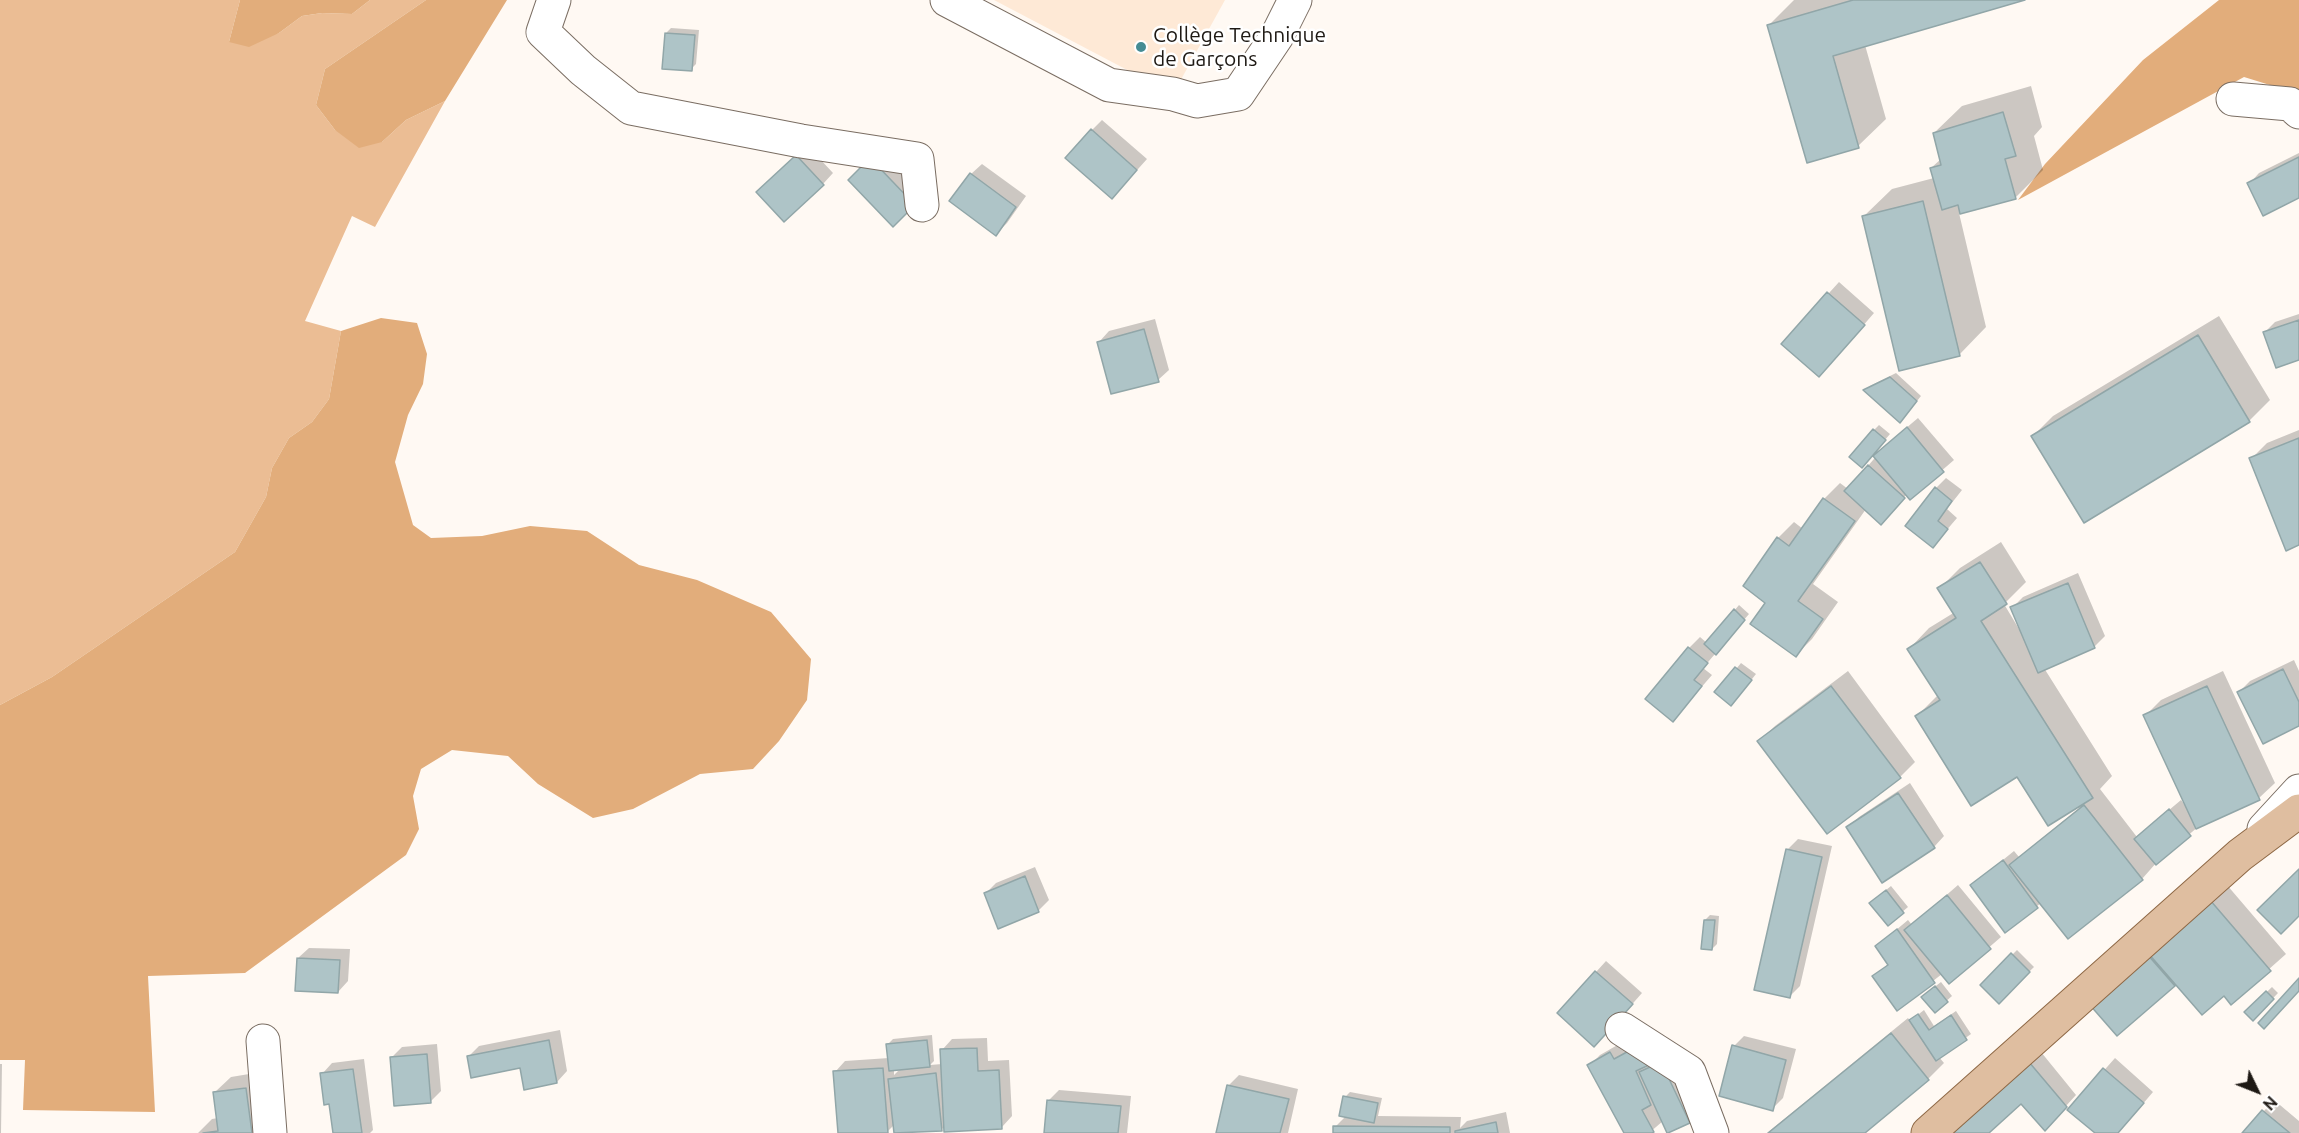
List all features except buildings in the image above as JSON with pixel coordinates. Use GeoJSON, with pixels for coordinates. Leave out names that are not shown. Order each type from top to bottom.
{"type":"FeatureCollection","features":[{"type":"Feature","properties":{"kind":"main road"},"geometry":{"type":"LineString","coordinates":[[1928,1133],[2240,855],[2299,811]]}},
{"type":"Feature","properties":{"kind":"street"},"geometry":{"type":"LineString","coordinates":[[554,0],[543,32],[583,70],[631,108],[801,141],[917,159],[922,205]]}},
{"type":"Feature","properties":{"kind":"street"},"geometry":{"type":"LineString","coordinates":[[947,0],[1109,85],[1173,94],[1197,101],[1239,94],[1277,36],[1295,0]]}},
{"type":"Feature","properties":{"kind":"street"},"geometry":{"type":"LineString","coordinates":[[2233,99],[2290,104],[2299,112]]}},
{"type":"Feature","properties":{"kind":"street"},"geometry":{"type":"LineString","coordinates":[[2240,855],[2299,791]]}},
{"type":"Feature","properties":{"kind":"street"},"geometry":{"type":"LineString","coordinates":[[1622,1029],[1689,1072],[1712,1133]]}},
{"type":"Feature","properties":{"kind":"street"},"geometry":{"type":"LineString","coordinates":[[263,1041],[270,1133]]}},
{"type":"Feature","properties":{"kind":"shaded area"},"geometry":{"type":"Polygon","coordinates":[[[0,0],[240,0],[229,42],[279,33],[302,16],[322,13],[352,14],[370,0],[426,0],[325,69],[316,105],[335,130],[382,142],[406,120],[445,101],[375,227],[352,216],[305,321],[341,331],[329,399],[312,422],[289,438],[272,468],[266,497],[235,552],[52,677],[0,705],[0,0]]]}},
{"type":"Feature","properties":{"kind":"shaded area"},"geometry":{"type":"Polygon","coordinates":[[[240,0],[370,0],[352,14],[322,13],[302,16],[279,33],[249,47],[229,42],[240,0]]]}},
{"type":"Feature","properties":{"kind":"shaded area"},"geometry":{"type":"Polygon","coordinates":[[[426,0],[507,0],[445,101],[406,120],[382,142],[359,148],[335,130],[316,105],[325,69],[426,0]]]}},
{"type":"Feature","properties":{"kind":"shaded area","name":"Collège Technique de Garçons"},"geometry":{"type":"Polygon","coordinates":[[[994,0],[1225,0],[1173,94],[994,0]]]}},
{"type":"Feature","properties":{"kind":"shaded area"},"geometry":{"type":"Polygon","coordinates":[[[2219,0],[2299,0],[2299,94],[2244,77],[2018,200],[2045,164],[2143,60],[2219,0]]]}},
{"type":"Feature","properties":{"kind":"shaded area"},"geometry":{"type":"Polygon","coordinates":[[[381,318],[417,323],[427,354],[423,384],[408,415],[395,462],[413,525],[431,538],[482,536],[530,526],[587,531],[639,565],[697,580],[771,612],[811,659],[807,700],[779,741],[753,769],[700,774],[633,809],[593,818],[538,784],[508,756],[452,750],[421,769],[413,796],[419,829],[406,855],[245,973],[148,976],[155,1112],[23,1110],[25,1060],[0,1060],[0,705],[52,677],[235,552],[266,497],[272,468],[289,438],[312,422],[329,399],[341,331],[381,318]]]}},
{"type":"Feature","properties":{"kind":"place","name":"Collège Technique de Garçons"},"geometry":{"type":"Point","coordinates":[1141,47]}}]}
